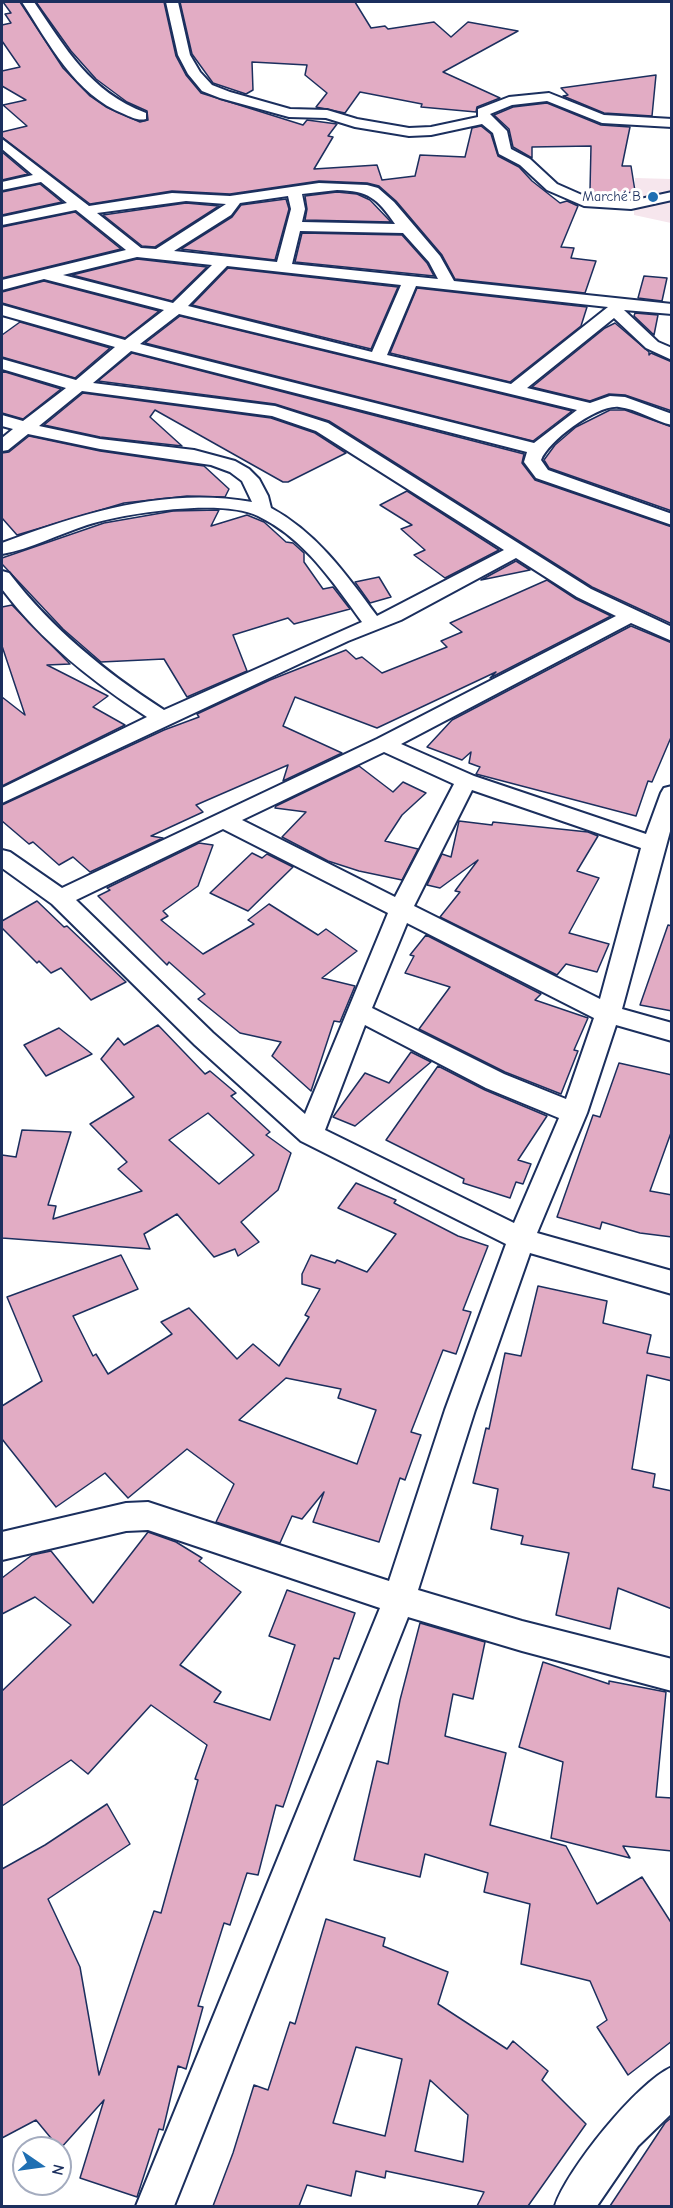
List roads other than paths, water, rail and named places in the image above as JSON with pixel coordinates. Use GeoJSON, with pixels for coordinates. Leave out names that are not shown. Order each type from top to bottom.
{"type":"FeatureCollection","features":[{"type":"Feature","properties":{"kind":"street"},"geometry":{"type":"LineString","coordinates":[[28,2],[89,89],[124,111],[141,116]]}},
{"type":"Feature","properties":{"kind":"street"},"geometry":{"type":"LineString","coordinates":[[172,2],[184,55],[194,74],[207,88],[225,95],[289,112],[327,114],[369,126],[409,132],[431,131],[484,119]]}},
{"type":"Feature","properties":{"kind":"street"},"geometry":{"type":"LineString","coordinates":[[672,123],[603,119],[549,97],[496,105],[483,112],[484,119],[500,131],[504,151],[525,162],[552,188],[597,204],[631,205],[672,196]]}},
{"type":"Feature","properties":{"kind":"street"},"geometry":{"type":"LineString","coordinates":[[2,143],[9,155],[44,177],[137,252]]}},
{"type":"Feature","properties":{"kind":"street"},"geometry":{"type":"LineString","coordinates":[[2,186],[44,177]]}},
{"type":"Feature","properties":{"kind":"street"},"geometry":{"type":"LineString","coordinates":[[2,221],[81,208],[188,198],[233,200],[339,187],[369,189],[392,208],[407,229],[432,255],[444,273],[447,285]]}},
{"type":"Feature","properties":{"kind":"street"},"geometry":{"type":"LineString","coordinates":[[284,267],[298,209],[294,191]]}},
{"type":"Feature","properties":{"kind":"street"},"geometry":{"type":"LineString","coordinates":[[159,254],[226,212],[233,205],[233,200]]}},
{"type":"Feature","properties":{"kind":"street"},"geometry":{"type":"LineString","coordinates":[[648,202],[669,213]]}},
{"type":"Feature","properties":{"kind":"street"},"geometry":{"type":"LineString","coordinates":[[294,226],[407,229]]}},
{"type":"Feature","properties":{"kind":"street"},"geometry":{"type":"LineString","coordinates":[[2,285],[137,252],[447,285],[618,308],[672,309]]}},
{"type":"Feature","properties":{"kind":"street"},"geometry":{"type":"LineString","coordinates":[[2,446],[79,386],[125,345],[180,308],[223,261]]}},
{"type":"Feature","properties":{"kind":"street"},"geometry":{"type":"LineString","coordinates":[[47,275],[378,358],[515,388],[591,408]]}},
{"type":"Feature","properties":{"kind":"street"},"geometry":{"type":"LineString","coordinates":[[378,358],[410,282]]}},
{"type":"Feature","properties":{"kind":"street"},"geometry":{"type":"LineString","coordinates":[[618,308],[652,345],[672,355]]}},
{"type":"Feature","properties":{"kind":"street"},"geometry":{"type":"LineString","coordinates":[[515,388],[618,308]]}},
{"type":"Feature","properties":{"kind":"street"},"geometry":{"type":"LineString","coordinates":[[2,310],[125,345],[536,449]]}},
{"type":"Feature","properties":{"kind":"street"},"geometry":{"type":"LineString","coordinates":[[2,364],[79,386],[276,411],[322,428],[584,593],[628,617],[672,636]]}},
{"type":"Feature","properties":{"kind":"street"},"geometry":{"type":"LineString","coordinates":[[672,420],[628,403],[612,400],[600,402],[536,449],[532,458],[534,468],[542,474],[672,520]]}},
{"type":"Feature","properties":{"kind":"street"},"geometry":{"type":"LineString","coordinates":[[2,420],[23,428],[103,444],[208,459],[230,466],[249,479],[261,494],[262,510]]}},
{"type":"Feature","properties":{"kind":"street"},"geometry":{"type":"LineString","coordinates":[[2,549],[73,522],[145,504],[210,504],[262,510],[313,547],[373,624]]}},
{"type":"Feature","properties":{"kind":"street"},"geometry":{"type":"LineString","coordinates":[[2,796],[163,718],[411,608],[518,550]]}},
{"type":"Feature","properties":{"kind":"street"},"geometry":{"type":"LineString","coordinates":[[2,577],[33,617],[101,677],[163,718]]}},
{"type":"Feature","properties":{"kind":"street"},"geometry":{"type":"LineString","coordinates":[[60,898],[384,744],[628,617]]}},
{"type":"Feature","properties":{"kind":"street"},"geometry":{"type":"LineString","coordinates":[[384,744],[466,781],[653,844]]}},
{"type":"Feature","properties":{"kind":"street"},"geometry":{"type":"LineString","coordinates":[[310,1134],[434,835],[466,781]]}},
{"type":"Feature","properties":{"kind":"street"},"geometry":{"type":"LineString","coordinates":[[155,2206],[400,1597],[460,1410],[521,1239],[574,1113],[608,1014],[653,844],[672,793]]}},
{"type":"Feature","properties":{"kind":"street"},"geometry":{"type":"LineString","coordinates":[[223,820],[608,1014],[672,1032]]}},
{"type":"Feature","properties":{"kind":"street"},"geometry":{"type":"LineString","coordinates":[[2,857],[60,898],[204,1039],[310,1134],[521,1239],[671,1283]]}},
{"type":"Feature","properties":{"kind":"street"},"geometry":{"type":"LineString","coordinates":[[2,883],[30,877]]}},
{"type":"Feature","properties":{"kind":"street"},"geometry":{"type":"LineString","coordinates":[[360,1012],[495,1082],[574,1113]]}},
{"type":"Feature","properties":{"kind":"street"},"geometry":{"type":"LineString","coordinates":[[2,1546],[126,1517],[148,1516],[329,1578],[400,1597],[522,1636],[672,1675]]}},
{"type":"Feature","properties":{"kind":"street"},"geometry":{"type":"LineString","coordinates":[[574,2206],[625,2133],[672,2086]]}},
{"type":"Feature","properties":{"kind":"place","name":"Marché B"},"geometry":{"type":"Point","coordinates":[653,197]}}]}
